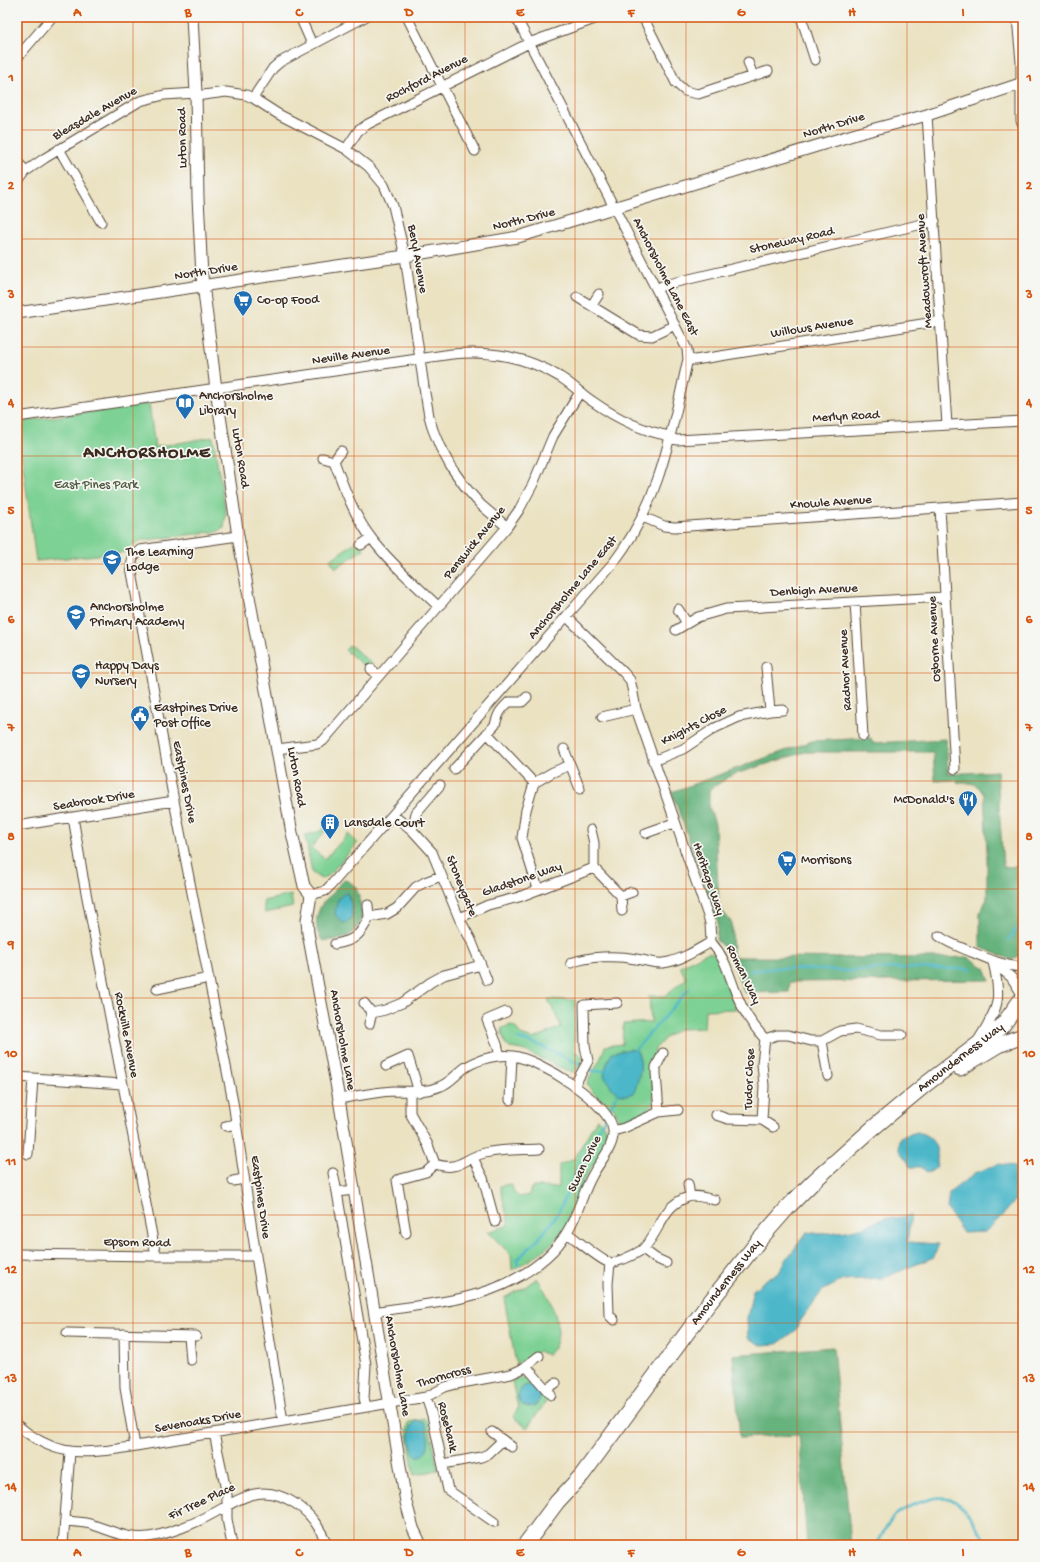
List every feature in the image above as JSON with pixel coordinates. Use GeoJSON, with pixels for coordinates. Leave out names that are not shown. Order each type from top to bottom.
{"type":"FeatureCollection","features":[{"type":"Feature","properties":{"kind":"highway","name":"Amounderness Way"},"geometry":{"type":"LineString","coordinates":[[525,1545],[557,1502],[582,1475],[706,1307],[761,1238],[815,1180],[894,1109],[1002,1026],[1022,997]]}},
{"type":"Feature","properties":{"kind":"highway","name":"Amounderness Way"},"geometry":{"type":"LineString","coordinates":[[894,1109],[998,1045],[1023,1036]]}},
{"type":"Feature","properties":{"kind":"highway","name":"Amounderness Way"},"geometry":{"type":"LineString","coordinates":[[537,1545],[564,1508],[582,1475]]}},
{"type":"Feature","properties":{"kind":"main road"},"geometry":{"type":"LineString","coordinates":[[1011,17],[1014,64],[1022,84]]}},
{"type":"Feature","properties":{"kind":"main road"},"geometry":{"type":"LineString","coordinates":[[1019,17],[1023,62],[1023,121]]}},
{"type":"Feature","properties":{"kind":"street"},"geometry":{"type":"LineString","coordinates":[[17,58],[52,17]]}},
{"type":"Feature","properties":{"kind":"street","name":"Luton Road"},"geometry":{"type":"LineString","coordinates":[[192,17],[196,94],[198,198],[203,286],[216,389],[238,536],[299,868],[304,886],[311,895]]}},
{"type":"Feature","properties":{"kind":"street"},"geometry":{"type":"LineString","coordinates":[[300,17],[312,44]]}},
{"type":"Feature","properties":{"kind":"street"},"geometry":{"type":"LineString","coordinates":[[253,98],[276,65],[312,44],[365,17]]}},
{"type":"Feature","properties":{"kind":"street"},"geometry":{"type":"LineString","coordinates":[[407,17],[475,151]]}},
{"type":"Feature","properties":{"kind":"street","name":"Anchorsholme Lane East"},"geometry":{"type":"LineString","coordinates":[[311,895],[325,891],[331,885],[567,617],[626,547],[643,517],[661,474],[670,437],[688,359],[687,349],[616,208],[516,17]]}},
{"type":"Feature","properties":{"kind":"street","name":"Rochford Avenue"},"geometry":{"type":"LineString","coordinates":[[346,149],[358,131],[368,124],[529,43],[600,17]]}},
{"type":"Feature","properties":{"kind":"street"},"geometry":{"type":"LineString","coordinates":[[643,17],[676,83],[685,91],[698,94],[768,71]]}},
{"type":"Feature","properties":{"kind":"street"},"geometry":{"type":"LineString","coordinates":[[800,17],[815,60]]}},
{"type":"Feature","properties":{"kind":"street"},"geometry":{"type":"LineString","coordinates":[[748,62],[753,76]]}},
{"type":"Feature","properties":{"kind":"street","name":"North Drive"},"geometry":{"type":"LineString","coordinates":[[17,313],[518,238],[856,134],[927,115],[1022,84]]}},
{"type":"Feature","properties":{"kind":"street","name":"Beryl Avenue"},"geometry":{"type":"LineString","coordinates":[[196,94],[226,92],[246,95],[253,98],[278,114],[346,149],[369,167],[384,185],[393,206],[405,256],[429,416],[440,447],[451,467],[466,488],[481,505],[507,527]]}},
{"type":"Feature","properties":{"kind":"street","name":"Bleasdale Avenue"},"geometry":{"type":"LineString","coordinates":[[17,183],[26,171],[59,149],[140,101],[164,95],[196,94]]}},
{"type":"Feature","properties":{"kind":"street","name":"Meadowcroft Avenue"},"geometry":{"type":"LineString","coordinates":[[927,115],[947,425]]}},
{"type":"Feature","properties":{"kind":"street"},"geometry":{"type":"LineString","coordinates":[[59,149],[101,222]]}},
{"type":"Feature","properties":{"kind":"street"},"geometry":{"type":"LineString","coordinates":[[17,162],[26,171]]}},
{"type":"Feature","properties":{"kind":"street","name":"Stoneway Road"},"geometry":{"type":"LineString","coordinates":[[656,288],[935,221]]}},
{"type":"Feature","properties":{"kind":"street"},"geometry":{"type":"LineString","coordinates":[[592,305],[599,294]]}},
{"type":"Feature","properties":{"kind":"street"},"geometry":{"type":"LineString","coordinates":[[577,297],[640,335],[646,336],[657,334],[675,325]]}},
{"type":"Feature","properties":{"kind":"street","name":"Willows Avenue"},"geometry":{"type":"LineString","coordinates":[[688,359],[696,360],[941,321]]}},
{"type":"Feature","properties":{"kind":"street","name":"Neville Avenue"},"geometry":{"type":"LineString","coordinates":[[17,417],[420,360],[465,352],[501,355],[529,362],[561,378],[610,413],[646,430],[670,437]]}},
{"type":"Feature","properties":{"kind":"street","name":"Penswick Avenue"},"geometry":{"type":"LineString","coordinates":[[277,749],[317,744],[323,741],[507,527],[519,510],[533,484],[552,436],[580,392]]}},
{"type":"Feature","properties":{"kind":"street","name":"Merlyn Road"},"geometry":{"type":"LineString","coordinates":[[670,437],[677,440],[1023,420]]}},
{"type":"Feature","properties":{"kind":"street"},"geometry":{"type":"LineString","coordinates":[[334,461],[341,451]]}},
{"type":"Feature","properties":{"kind":"street"},"geometry":{"type":"LineString","coordinates":[[323,458],[334,461]]}},
{"type":"Feature","properties":{"kind":"street"},"geometry":{"type":"LineString","coordinates":[[334,461],[353,506],[371,538],[387,558],[439,606]]}},
{"type":"Feature","properties":{"kind":"street","name":"Knowle Avenue"},"geometry":{"type":"LineString","coordinates":[[643,517],[664,526],[676,527],[1023,502]]}},
{"type":"Feature","properties":{"kind":"street","name":"Osborne Avenue"},"geometry":{"type":"LineString","coordinates":[[940,508],[955,769]]}},
{"type":"Feature","properties":{"kind":"street","name":"Eastpines Drive"},"geometry":{"type":"LineString","coordinates":[[238,536],[140,550],[131,560],[132,575],[174,801],[236,1124],[283,1421]]}},
{"type":"Feature","properties":{"kind":"street"},"geometry":{"type":"LineString","coordinates":[[361,545],[371,538]]}},
{"type":"Feature","properties":{"kind":"street","name":"Denbigh Avenue"},"geometry":{"type":"LineString","coordinates":[[676,630],[707,614],[726,609],[945,597]]}},
{"type":"Feature","properties":{"kind":"street","name":"Radnor Avenue"},"geometry":{"type":"LineString","coordinates":[[855,602],[863,736]]}},
{"type":"Feature","properties":{"kind":"street"},"geometry":{"type":"LineString","coordinates":[[678,609],[687,623]]}},
{"type":"Feature","properties":{"kind":"street","name":"Heritage Way"},"geometry":{"type":"LineString","coordinates":[[567,617],[630,680],[636,709],[653,761],[708,916],[711,942]]}},
{"type":"Feature","properties":{"kind":"street"},"geometry":{"type":"LineString","coordinates":[[766,667],[770,711]]}},
{"type":"Feature","properties":{"kind":"street"},"geometry":{"type":"LineString","coordinates":[[371,669],[379,676]]}},
{"type":"Feature","properties":{"kind":"street"},"geometry":{"type":"LineString","coordinates":[[454,769],[495,725],[497,715],[506,705],[511,702],[522,702],[527,697]]}},
{"type":"Feature","properties":{"kind":"street"},"geometry":{"type":"LineString","coordinates":[[602,717],[636,709]]}},
{"type":"Feature","properties":{"kind":"street","name":"Knights Close"},"geometry":{"type":"LineString","coordinates":[[653,761],[684,749],[715,728],[739,717],[783,710]]}},
{"type":"Feature","properties":{"kind":"street"},"geometry":{"type":"LineString","coordinates":[[487,733],[534,783]]}},
{"type":"Feature","properties":{"kind":"street"},"geometry":{"type":"LineString","coordinates":[[564,749],[580,789]]}},
{"type":"Feature","properties":{"kind":"street"},"geometry":{"type":"LineString","coordinates":[[538,889],[522,838],[526,810],[534,783],[553,772],[570,765]]}},
{"type":"Feature","properties":{"kind":"street"},"geometry":{"type":"LineString","coordinates":[[412,830],[416,813],[440,785]]}},
{"type":"Feature","properties":{"kind":"street","name":"Seabrook Drive"},"geometry":{"type":"LineString","coordinates":[[17,826],[174,801]]}},
{"type":"Feature","properties":{"kind":"street","name":"Stoneygate"},"geometry":{"type":"LineString","coordinates":[[394,815],[412,830],[432,852],[459,918],[471,940],[487,980]]}},
{"type":"Feature","properties":{"kind":"street","name":"Rockville Avenue"},"geometry":{"type":"LineString","coordinates":[[73,817],[122,1084],[156,1256]]}},
{"type":"Feature","properties":{"kind":"street"},"geometry":{"type":"LineString","coordinates":[[646,833],[674,823]]}},
{"type":"Feature","properties":{"kind":"street"},"geometry":{"type":"LineString","coordinates":[[590,830],[594,843],[594,868],[621,896],[622,911]]}},
{"type":"Feature","properties":{"kind":"street","name":"Gladstone Way"},"geometry":{"type":"LineString","coordinates":[[459,918],[488,905],[519,897],[594,868]]}},
{"type":"Feature","properties":{"kind":"street"},"geometry":{"type":"LineString","coordinates":[[369,917],[387,914],[397,908],[416,888],[425,882],[441,876]]}},
{"type":"Feature","properties":{"kind":"street"},"geometry":{"type":"LineString","coordinates":[[621,896],[632,892]]}},
{"type":"Feature","properties":{"kind":"street","name":"Anchorsholme Lane"},"geometry":{"type":"LineString","coordinates":[[311,895],[307,920],[308,933],[339,1099],[408,1514],[421,1545]]}},
{"type":"Feature","properties":{"kind":"street"},"geometry":{"type":"LineString","coordinates":[[335,944],[346,942],[355,938],[365,928],[369,917],[368,905]]}},
{"type":"Feature","properties":{"kind":"street"},"geometry":{"type":"LineString","coordinates":[[939,936],[946,942],[993,962],[1023,967]]}},
{"type":"Feature","properties":{"kind":"street"},"geometry":{"type":"LineString","coordinates":[[571,963],[582,958],[618,957],[634,958],[655,964],[672,962],[711,942]]}},
{"type":"Feature","properties":{"kind":"street","name":"Roman Way"},"geometry":{"type":"LineString","coordinates":[[711,942],[723,956],[739,1001],[757,1030],[765,1039]]}},
{"type":"Feature","properties":{"kind":"street"},"geometry":{"type":"LineString","coordinates":[[993,962],[1011,976],[1022,997]]}},
{"type":"Feature","properties":{"kind":"street"},"geometry":{"type":"LineString","coordinates":[[974,1048],[991,1020],[996,1007],[999,988],[993,962]]}},
{"type":"Feature","properties":{"kind":"street"},"geometry":{"type":"LineString","coordinates":[[372,1012],[385,1010],[402,1003],[431,982],[444,975],[481,965]]}},
{"type":"Feature","properties":{"kind":"street"},"geometry":{"type":"LineString","coordinates":[[156,989],[209,978]]}},
{"type":"Feature","properties":{"kind":"street"},"geometry":{"type":"LineString","coordinates":[[364,1003],[372,1012]]}},
{"type":"Feature","properties":{"kind":"street"},"geometry":{"type":"LineString","coordinates":[[574,1086],[588,1061],[585,1046],[584,1005],[617,1003]]}},
{"type":"Feature","properties":{"kind":"street"},"geometry":{"type":"LineString","coordinates":[[369,1024],[372,1012]]}},
{"type":"Feature","properties":{"kind":"street"},"geometry":{"type":"LineString","coordinates":[[500,1056],[497,1044],[487,1020],[506,1012]]}},
{"type":"Feature","properties":{"kind":"street"},"geometry":{"type":"LineString","coordinates":[[765,1039],[788,1035],[811,1041],[822,1041],[832,1034],[848,1029],[856,1029],[880,1035],[902,1035]]}},
{"type":"Feature","properties":{"kind":"street","name":"Tudor Close"},"geometry":{"type":"LineString","coordinates":[[762,1120],[764,1086],[762,1063],[765,1039]]}},
{"type":"Feature","properties":{"kind":"street"},"geometry":{"type":"LineString","coordinates":[[822,1041],[828,1076]]}},
{"type":"Feature","properties":{"kind":"street"},"geometry":{"type":"LineString","coordinates":[[659,1112],[656,1067],[663,1054]]}},
{"type":"Feature","properties":{"kind":"street"},"geometry":{"type":"LineString","coordinates":[[386,1066],[408,1056],[414,1092],[410,1113],[428,1145],[435,1164],[445,1168],[455,1167],[484,1153],[539,1149]]}},
{"type":"Feature","properties":{"kind":"street","name":"Swan Drive"},"geometry":{"type":"LineString","coordinates":[[339,1099],[393,1091],[414,1092],[441,1086],[466,1067],[474,1063],[484,1059],[500,1056],[512,1056],[540,1065],[574,1086],[602,1109],[610,1121],[613,1131],[612,1141],[592,1176],[567,1233],[546,1257],[533,1268],[493,1290],[462,1298],[374,1312]]}},
{"type":"Feature","properties":{"kind":"street"},"geometry":{"type":"LineString","coordinates":[[510,1100],[512,1056]]}},
{"type":"Feature","properties":{"kind":"street"},"geometry":{"type":"LineString","coordinates":[[17,1077],[122,1084]]}},
{"type":"Feature","properties":{"kind":"street"},"geometry":{"type":"LineString","coordinates":[[28,1154],[33,1078]]}},
{"type":"Feature","properties":{"kind":"street"},"geometry":{"type":"LineString","coordinates":[[613,1131],[624,1128],[659,1112],[678,1110]]}},
{"type":"Feature","properties":{"kind":"street","name":"Tudor Close"},"geometry":{"type":"LineString","coordinates":[[716,1116],[728,1119],[762,1120],[773,1127]]}},
{"type":"Feature","properties":{"kind":"street"},"geometry":{"type":"LineString","coordinates":[[226,1126],[236,1124]]}},
{"type":"Feature","properties":{"kind":"street"},"geometry":{"type":"LineString","coordinates":[[473,1158],[483,1178],[495,1222]]}},
{"type":"Feature","properties":{"kind":"street"},"geometry":{"type":"LineString","coordinates":[[406,1233],[397,1180],[426,1172],[435,1164]]}},
{"type":"Feature","properties":{"kind":"street"},"geometry":{"type":"LineString","coordinates":[[333,1173],[366,1364],[364,1398],[366,1406]]}},
{"type":"Feature","properties":{"kind":"street"},"geometry":{"type":"LineString","coordinates":[[233,1181],[244,1179]]}},
{"type":"Feature","properties":{"kind":"street"},"geometry":{"type":"LineString","coordinates":[[688,1184],[690,1196]]}},
{"type":"Feature","properties":{"kind":"street"},"geometry":{"type":"LineString","coordinates":[[337,1192],[354,1190]]}},
{"type":"Feature","properties":{"kind":"street"},"geometry":{"type":"LineString","coordinates":[[567,1233],[610,1263],[618,1261],[643,1249],[666,1212],[671,1207],[690,1196],[716,1200]]}},
{"type":"Feature","properties":{"kind":"street"},"geometry":{"type":"LineString","coordinates":[[643,1249],[655,1258],[666,1263]]}},
{"type":"Feature","properties":{"kind":"street","name":"Epsom Road"},"geometry":{"type":"LineString","coordinates":[[17,1254],[256,1256]]}},
{"type":"Feature","properties":{"kind":"street"},"geometry":{"type":"LineString","coordinates":[[608,1317],[608,1284],[610,1263]]}},
{"type":"Feature","properties":{"kind":"street"},"geometry":{"type":"LineString","coordinates":[[67,1333],[193,1336],[192,1360]]}},
{"type":"Feature","properties":{"kind":"street"},"geometry":{"type":"LineString","coordinates":[[124,1334],[125,1388],[135,1446]]}},
{"type":"Feature","properties":{"kind":"street","name":"Thorncross"},"geometry":{"type":"LineString","coordinates":[[389,1403],[426,1397],[445,1387],[456,1384],[511,1374],[526,1366],[539,1356]]}},
{"type":"Feature","properties":{"kind":"street"},"geometry":{"type":"LineString","coordinates":[[526,1366],[549,1392],[556,1383]]}},
{"type":"Feature","properties":{"kind":"street","name":"Rosebank"},"geometry":{"type":"LineString","coordinates":[[426,1397],[432,1415],[448,1490],[494,1522]]}},
{"type":"Feature","properties":{"kind":"street","name":"Sevenoaks Drive"},"geometry":{"type":"LineString","coordinates":[[17,1425],[45,1444],[70,1452],[93,1452],[389,1403]]}},
{"type":"Feature","properties":{"kind":"street"},"geometry":{"type":"LineString","coordinates":[[492,1432],[512,1447]]}},
{"type":"Feature","properties":{"kind":"street"},"geometry":{"type":"LineString","coordinates":[[214,1433],[228,1504],[227,1519],[232,1545]]}},
{"type":"Feature","properties":{"kind":"street","name":"Rosebank"},"geometry":{"type":"LineString","coordinates":[[443,1464],[481,1457],[488,1454],[503,1440]]}},
{"type":"Feature","properties":{"kind":"street"},"geometry":{"type":"LineString","coordinates":[[63,1545],[70,1452]]}},
{"type":"Feature","properties":{"kind":"street","name":"Fir Tree Place"},"geometry":{"type":"LineString","coordinates":[[66,1521],[84,1522],[126,1536],[149,1541],[194,1523],[228,1504],[256,1493],[268,1492],[278,1495],[300,1506],[309,1515],[322,1534],[327,1545]]}},
{"type":"Feature","properties":{"kind":"green space","name":"East Pines Park"},"geometry":{"type":"Polygon","coordinates":[[[149,404],[155,447],[213,437],[226,514],[224,528],[219,531],[139,541],[127,552],[36,561],[17,422],[149,404]]]}},
{"type":"Feature","properties":{"kind":"green space"},"geometry":{"type":"Polygon","coordinates":[[[358,540],[364,549],[336,568],[330,560],[358,540]]]}},
{"type":"Feature","properties":{"kind":"green space"},"geometry":{"type":"Polygon","coordinates":[[[350,645],[373,665],[369,670],[345,650],[350,645]]]}},
{"type":"Feature","properties":{"kind":"green space"},"geometry":{"type":"Polygon","coordinates":[[[871,738],[872,743],[946,739],[948,774],[997,771],[1003,867],[1023,866],[1023,953],[1012,960],[980,947],[980,912],[987,899],[987,851],[984,795],[976,785],[970,783],[957,783],[956,780],[935,781],[933,752],[805,752],[732,775],[709,790],[709,807],[715,824],[719,907],[732,923],[733,957],[968,957],[985,968],[990,980],[790,982],[789,992],[744,993],[729,952],[716,940],[718,922],[672,792],[812,741],[871,738]]]}},
{"type":"Feature","properties":{"kind":"green space"},"geometry":{"type":"Polygon","coordinates":[[[333,820],[334,821],[311,848],[325,859],[348,834],[358,843],[328,876],[321,879],[312,873],[305,835],[320,830],[333,820]]]}},
{"type":"Feature","properties":{"kind":"green space"},"geometry":{"type":"Polygon","coordinates":[[[344,879],[356,888],[360,904],[360,923],[357,928],[347,937],[323,941],[317,927],[318,912],[324,901],[333,893],[344,879]]]}},
{"type":"Feature","properties":{"kind":"green space"},"geometry":{"type":"Polygon","coordinates":[[[291,895],[293,907],[265,913],[263,901],[291,895]]]}},
{"type":"Feature","properties":{"kind":"green space"},"geometry":{"type":"Polygon","coordinates":[[[709,952],[714,954],[717,959],[736,1009],[705,1010],[704,1028],[680,1029],[666,1037],[655,1049],[652,1066],[654,1103],[638,1116],[620,1122],[614,1108],[592,1092],[587,1083],[600,1060],[605,1046],[622,1044],[623,1024],[651,1022],[649,996],[664,996],[686,979],[680,966],[709,952]]]}},
{"type":"Feature","properties":{"kind":"green space"},"geometry":{"type":"Polygon","coordinates":[[[548,999],[575,1000],[574,1047],[575,1051],[583,1057],[577,1070],[573,1072],[523,1050],[510,1048],[506,1045],[502,1028],[511,1025],[515,1027],[521,1035],[533,1039],[561,1027],[548,999]]]}},
{"type":"Feature","properties":{"kind":"green space"},"geometry":{"type":"Polygon","coordinates":[[[597,1119],[604,1124],[607,1131],[605,1145],[580,1187],[568,1221],[559,1236],[544,1250],[512,1270],[511,1255],[488,1232],[509,1225],[500,1186],[511,1184],[514,1192],[519,1197],[529,1195],[531,1188],[534,1187],[559,1187],[559,1165],[574,1159],[597,1119]]]}},
{"type":"Feature","properties":{"kind":"green space"},"geometry":{"type":"Polygon","coordinates":[[[537,1278],[552,1306],[556,1317],[558,1328],[557,1338],[554,1348],[547,1355],[539,1351],[516,1364],[504,1298],[525,1287],[537,1278]]]}},
{"type":"Feature","properties":{"kind":"green space"},"geometry":{"type":"Polygon","coordinates":[[[833,1347],[851,1545],[807,1545],[799,1435],[740,1438],[733,1355],[833,1347]]]}},
{"type":"Feature","properties":{"kind":"green space"},"geometry":{"type":"Polygon","coordinates":[[[528,1376],[548,1399],[527,1428],[513,1417],[518,1408],[512,1381],[528,1376]]]}},
{"type":"Feature","properties":{"kind":"green space"},"geometry":{"type":"Polygon","coordinates":[[[425,1419],[429,1423],[438,1470],[414,1475],[407,1430],[409,1422],[425,1419]]]}},
{"type":"Feature","properties":{"kind":"water"},"geometry":{"type":"Polygon","coordinates":[[[347,893],[351,903],[352,917],[347,922],[343,923],[335,915],[337,902],[343,894],[347,893]]]}},
{"type":"Feature","properties":{"kind":"water"},"geometry":{"type":"Polygon","coordinates":[[[630,1049],[637,1051],[640,1062],[640,1072],[634,1093],[624,1095],[616,1092],[604,1076],[607,1063],[612,1053],[630,1049]]]}},
{"type":"Feature","properties":{"kind":"water"},"geometry":{"type":"Polygon","coordinates":[[[917,1132],[928,1137],[935,1145],[937,1155],[936,1168],[928,1173],[921,1167],[910,1167],[898,1147],[900,1137],[917,1132]]]}},
{"type":"Feature","properties":{"kind":"water"},"geometry":{"type":"Polygon","coordinates":[[[998,1164],[1014,1166],[1023,1177],[1022,1185],[1015,1201],[1010,1208],[985,1232],[963,1233],[947,1209],[949,1193],[975,1173],[998,1164]]]}},
{"type":"Feature","properties":{"kind":"water"},"geometry":{"type":"Polygon","coordinates":[[[911,1215],[907,1242],[939,1244],[934,1257],[883,1278],[843,1280],[822,1291],[795,1331],[777,1344],[761,1345],[748,1338],[747,1318],[753,1290],[768,1278],[779,1273],[786,1260],[807,1232],[820,1234],[847,1231],[864,1227],[885,1218],[896,1218],[911,1215]]]}},
{"type":"Feature","properties":{"kind":"water"},"geometry":{"type":"Polygon","coordinates":[[[529,1385],[537,1388],[540,1396],[537,1404],[529,1407],[521,1404],[518,1396],[521,1388],[529,1385]]]}},
{"type":"Feature","properties":{"kind":"water"},"geometry":{"type":"Polygon","coordinates":[[[418,1421],[425,1423],[428,1440],[427,1449],[421,1456],[417,1456],[413,1451],[410,1433],[412,1425],[418,1421]]]}},
{"type":"Feature","properties":{"kind":"waterway"},"geometry":{"type":"LineString","coordinates":[[1008,940],[1023,921]]}},
{"type":"Feature","properties":{"kind":"waterway"},"geometry":{"type":"LineString","coordinates":[[750,971],[776,968],[849,971],[893,968],[971,969]]}},
{"type":"Feature","properties":{"kind":"waterway"},"geometry":{"type":"LineString","coordinates":[[635,1050],[689,989]]}},
{"type":"Feature","properties":{"kind":"waterway"},"geometry":{"type":"LineString","coordinates":[[518,1039],[536,1044],[582,1065]]}},
{"type":"Feature","properties":{"kind":"waterway"},"geometry":{"type":"LineString","coordinates":[[587,1068],[594,1071],[605,1071]]}},
{"type":"Feature","properties":{"kind":"waterway"},"geometry":{"type":"LineString","coordinates":[[607,1113],[618,1093]]}},
{"type":"Feature","properties":{"kind":"waterway"},"geometry":{"type":"LineString","coordinates":[[518,1266],[517,1260],[542,1235],[560,1209],[577,1170],[605,1118]]}},
{"type":"Feature","properties":{"kind":"waterway"},"geometry":{"type":"LineString","coordinates":[[877,1545],[890,1521],[901,1511],[919,1503],[937,1498],[951,1499],[957,1502],[967,1513],[987,1545]]}},
{"type":"Feature","properties":{"kind":"place","name":"Co-op Food"},"geometry":{"type":"Point","coordinates":[243,317]}},
{"type":"Feature","properties":{"kind":"place","name":"Anchorsholme Library"},"geometry":{"type":"Point","coordinates":[185,420]}},
{"type":"Feature","properties":{"kind":"place","name":"The Learning Lodge"},"geometry":{"type":"Point","coordinates":[112,576]}},
{"type":"Feature","properties":{"kind":"place","name":"Anchorsholme Primary Academy"},"geometry":{"type":"Point","coordinates":[76,631]}},
{"type":"Feature","properties":{"kind":"place","name":"Happy Days Nursery"},"geometry":{"type":"Point","coordinates":[81,690]}},
{"type":"Feature","properties":{"kind":"place","name":"Eastpines Drive Post Office"},"geometry":{"type":"Point","coordinates":[140,732]}},
{"type":"Feature","properties":{"kind":"place","name":"McDonald's"},"geometry":{"type":"Point","coordinates":[968,817]}},
{"type":"Feature","properties":{"kind":"place","name":"Lansdale Court"},"geometry":{"type":"Point","coordinates":[330,840]}},
{"type":"Feature","properties":{"kind":"place","name":"Morrisons"},"geometry":{"type":"Point","coordinates":[787,877]}},
{"type":"Feature","properties":{"kind":"district","name":"ANCHORSHOLME"},"geometry":{"type":"Point","coordinates":[147,454]}}]}
